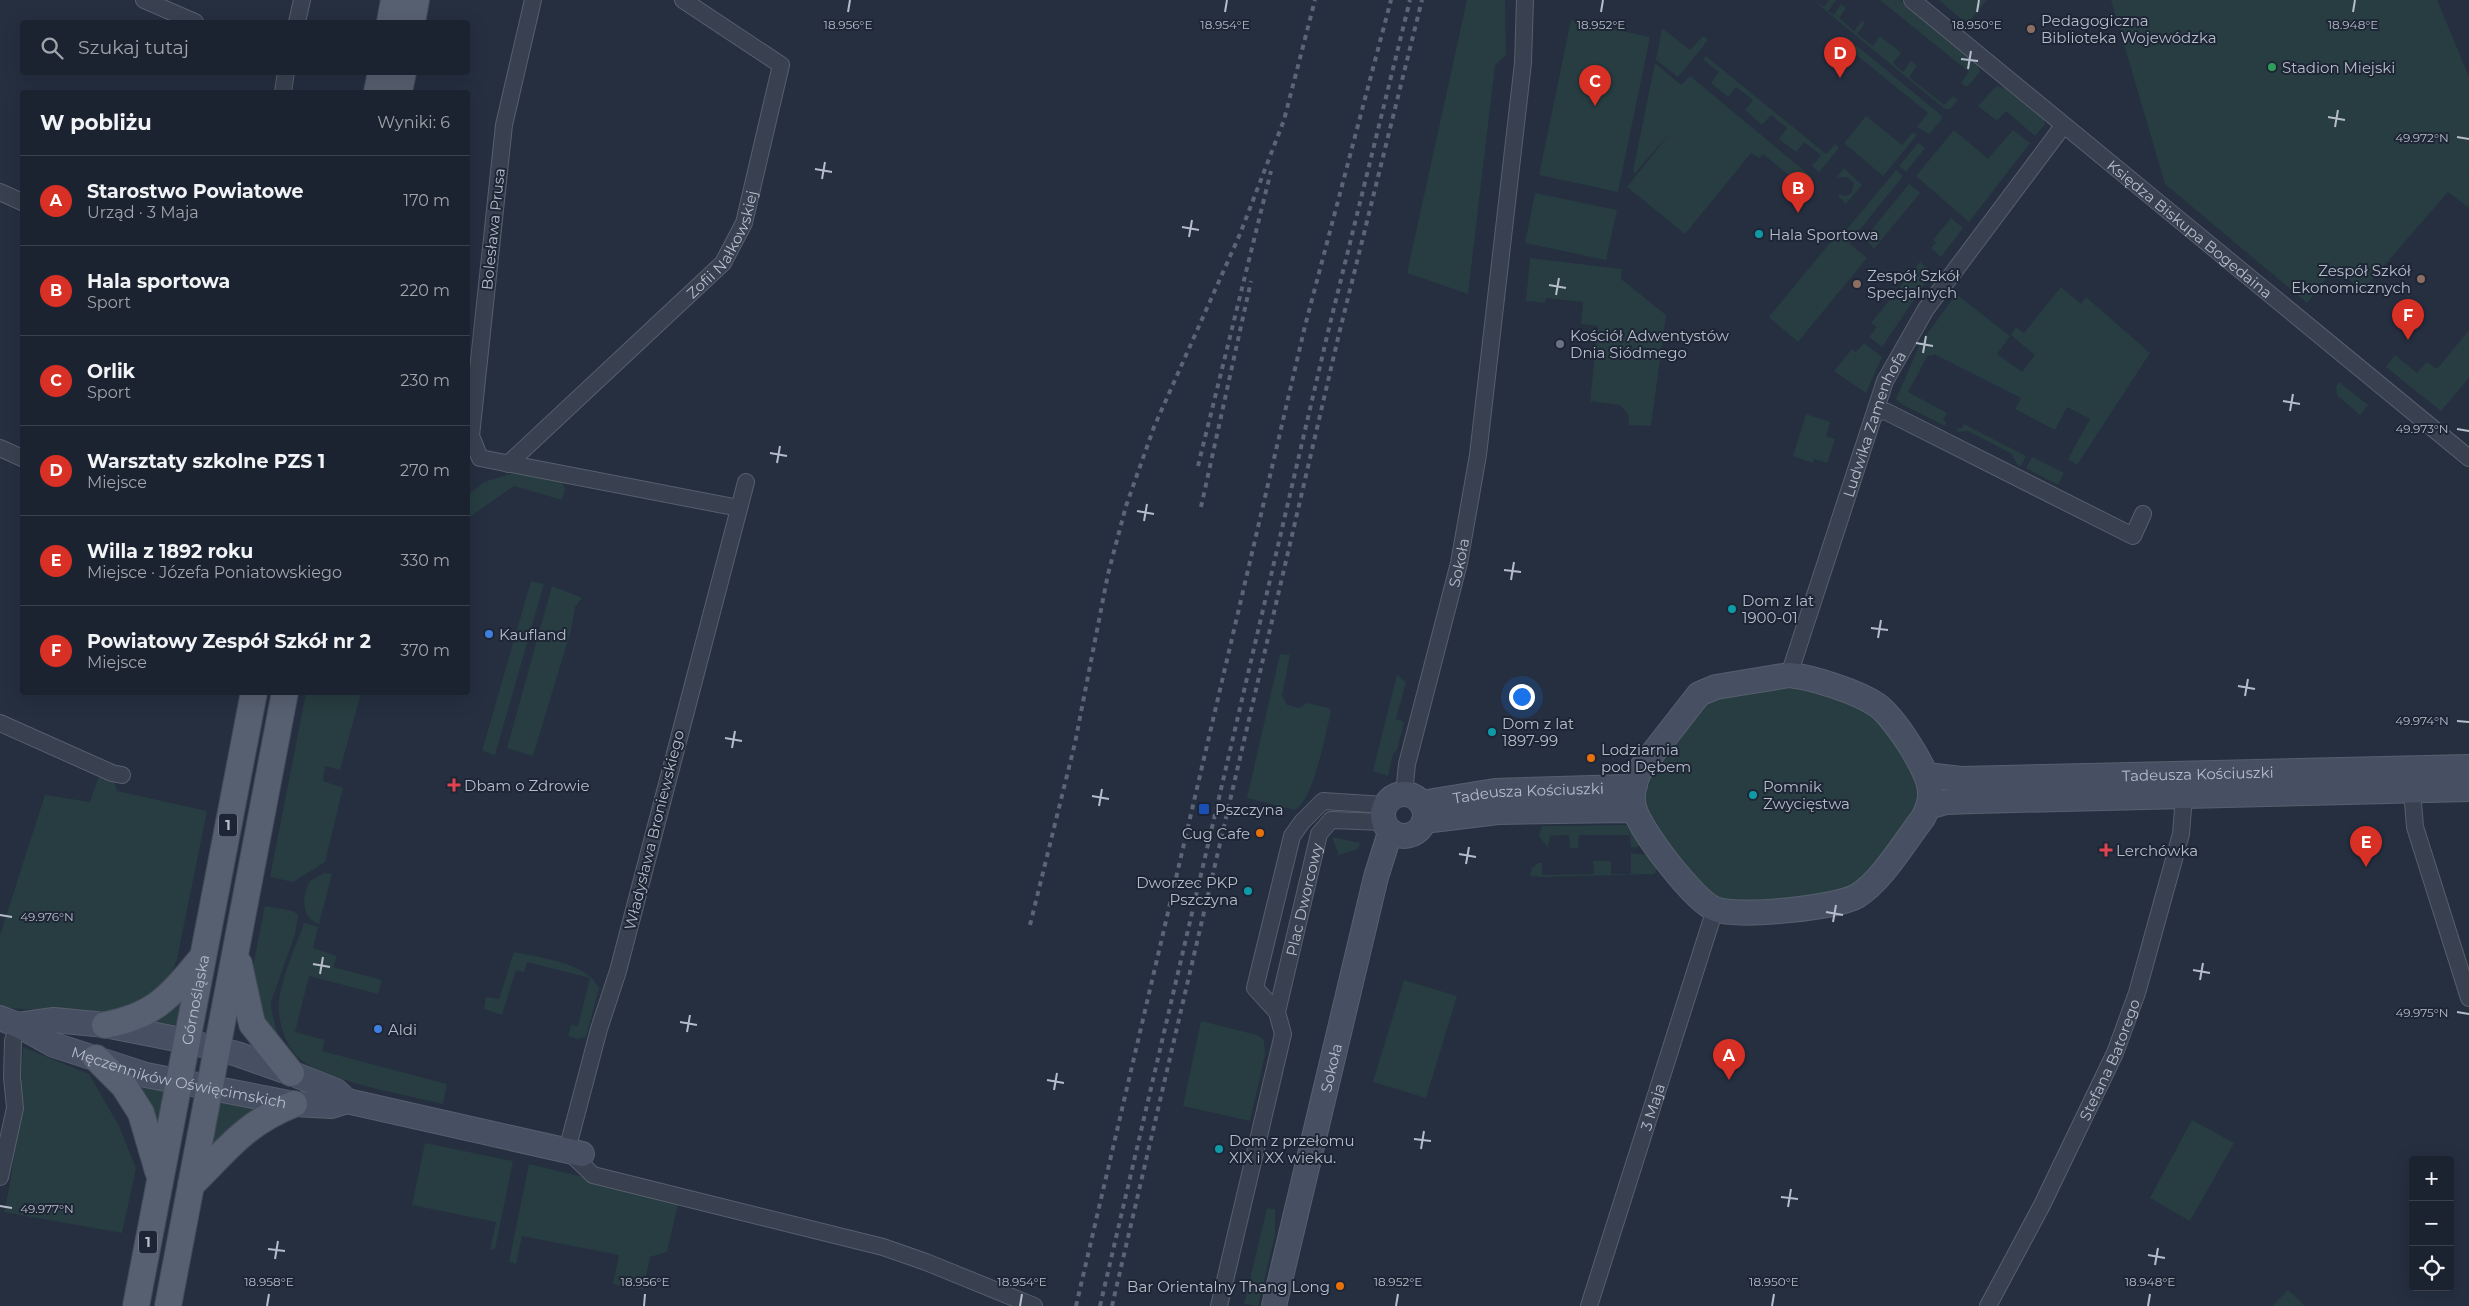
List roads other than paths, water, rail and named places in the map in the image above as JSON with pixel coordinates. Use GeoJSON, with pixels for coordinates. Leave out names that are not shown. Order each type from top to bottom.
{"type":"FeatureCollection","features":[{"type":"Feature","properties":{"kind":"main road"},"geometry":{"type":"LineString","coordinates":[[390,20],[394,0]]}},
{"type":"Feature","properties":{"kind":"main road"},"geometry":{"type":"LineString","coordinates":[[412,20],[416,0]]}},
{"type":"Feature","properties":{"kind":"main road"},"geometry":{"type":"LineString","coordinates":[[377,90],[380,75]]}},
{"type":"Feature","properties":{"kind":"main road"},"geometry":{"type":"LineString","coordinates":[[399,90],[402,75]]}},
{"type":"Feature","properties":{"kind":"main road","name":"Górnośląska"},"geometry":{"type":"LineString","coordinates":[[136,1306],[253,695]]}},
{"type":"Feature","properties":{"kind":"main road","name":"Górnośląska"},"geometry":{"type":"LineString","coordinates":[[168,1306],[284,695]]}},
{"type":"Feature","properties":{"kind":"main road"},"geometry":{"type":"LineString","coordinates":[[236,948],[252,1024],[291,1073]]}},
{"type":"Feature","properties":{"kind":"main road"},"geometry":{"type":"LineString","coordinates":[[105,1025],[135,1018],[155,1008],[202,958]]}},
{"type":"Feature","properties":{"kind":"main road"},"geometry":{"type":"LineString","coordinates":[[96,1058],[124,1086],[140,1112],[160,1177]]}},
{"type":"Feature","properties":{"kind":"main road"},"geometry":{"type":"LineString","coordinates":[[191,1185],[238,1136],[267,1114],[294,1104]]}},
{"type":"Feature","properties":{"kind":"street"},"geometry":{"type":"LineString","coordinates":[[144,0],[190,20]]}},
{"type":"Feature","properties":{"kind":"street"},"geometry":{"type":"LineString","coordinates":[[297,20],[302,0]]}},
{"type":"Feature","properties":{"kind":"street","name":"Bolesława Prusa"},"geometry":{"type":"LineString","coordinates":[[508,464],[480,458],[471,436],[504,125],[533,0]]}},
{"type":"Feature","properties":{"kind":"street","name":"Zofii Nałkowskiej"},"geometry":{"type":"LineString","coordinates":[[508,464],[723,263],[744,223],[782,65],[683,0]]}},
{"type":"Feature","properties":{"kind":"street","name":"Sokoła"},"geometry":{"type":"LineString","coordinates":[[1274,1306],[1376,877],[1388,839],[1402,813],[1407,764],[1459,563],[1477,465],[1493,329],[1523,63],[1525,0]]}},
{"type":"Feature","properties":{"kind":"street","name":"Księdza Biskupa Bogedaina"},"geometry":{"type":"LineString","coordinates":[[1912,0],[2469,458]]}},
{"type":"Feature","properties":{"kind":"street"},"geometry":{"type":"LineString","coordinates":[[282,90],[285,75]]}},
{"type":"Feature","properties":{"kind":"street","name":"Ludwika Zamenhofa"},"geometry":{"type":"LineString","coordinates":[[1789,675],[1885,382],[1926,309],[2063,126]]}},
{"type":"Feature","properties":{"kind":"street"},"geometry":{"type":"LineString","coordinates":[[0,192],[20,201]]}},
{"type":"Feature","properties":{"kind":"street"},"geometry":{"type":"LineString","coordinates":[[1876,411],[1887,412],[2133,536],[2143,514]]}},
{"type":"Feature","properties":{"kind":"street"},"geometry":{"type":"LineString","coordinates":[[0,448],[20,457]]}},
{"type":"Feature","properties":{"kind":"street"},"geometry":{"type":"LineString","coordinates":[[508,464],[739,508]]}},
{"type":"Feature","properties":{"kind":"street","name":"Władysława Broniewskiego"},"geometry":{"type":"LineString","coordinates":[[575,1152],[599,1029],[618,971],[746,482]]}},
{"type":"Feature","properties":{"kind":"street"},"geometry":{"type":"LineString","coordinates":[[1789,675],[1813,679],[1878,706],[1888,716],[1927,775],[1930,792],[1928,807],[1922,818],[1873,883],[1850,900],[1830,906],[1748,912],[1715,909],[1690,890],[1640,823],[1635,812],[1633,798],[1634,785],[1642,767],[1699,694],[1716,687],[1789,675]]}},
{"type":"Feature","properties":{"kind":"street"},"geometry":{"type":"LineString","coordinates":[[0,723],[112,773],[122,775]]}},
{"type":"Feature","properties":{"kind":"street","name":"Tadeusza Kościuszki"},"geometry":{"type":"LineString","coordinates":[[1927,775],[1961,778],[2469,767]]}},
{"type":"Feature","properties":{"kind":"street","name":"Tadeusza Kościuszki"},"geometry":{"type":"LineString","coordinates":[[1402,813],[1495,791],[1626,787],[1634,785]]}},
{"type":"Feature","properties":{"kind":"street","name":"Tadeusza Kościuszki"},"geometry":{"type":"LineString","coordinates":[[1928,807],[1946,802],[2469,789]]}},
{"type":"Feature","properties":{"kind":"street"},"geometry":{"type":"LineString","coordinates":[[2412,790],[2415,826],[2469,998]]}},
{"type":"Feature","properties":{"kind":"street","name":"Stefana Batorego"},"geometry":{"type":"LineString","coordinates":[[1988,1306],[2042,1206],[2115,1053],[2138,993],[2178,843],[2183,820],[2184,796]]}},
{"type":"Feature","properties":{"kind":"street"},"geometry":{"type":"LineString","coordinates":[[1277,1012],[1255,988],[1292,836],[1302,822],[1324,802],[1402,813]]}},
{"type":"Feature","properties":{"kind":"street","name":"Tadeusza Kościuszki"},"geometry":{"type":"LineString","coordinates":[[1402,813],[1627,810],[1635,812]]}},
{"type":"Feature","properties":{"kind":"street","name":"Plac Dworcowy"},"geometry":{"type":"LineString","coordinates":[[1220,1306],[1283,1034],[1277,1012],[1319,834],[1331,820],[1402,813]]}},
{"type":"Feature","properties":{"kind":"street","name":"3 Maja"},"geometry":{"type":"LineString","coordinates":[[1589,1306],[1715,909]]}},
{"type":"Feature","properties":{"kind":"street","name":"Męczenników Oświęcimskich"},"geometry":{"type":"LineString","coordinates":[[9,1022],[54,1020],[105,1025],[186,1041],[291,1073],[336,1091],[347,1102]]}},
{"type":"Feature","properties":{"kind":"street"},"geometry":{"type":"LineString","coordinates":[[0,1177],[15,1108],[12,1077],[13,1041],[9,1022]]}},
{"type":"Feature","properties":{"kind":"street","name":"Męczenników Oświęcimskich"},"geometry":{"type":"LineString","coordinates":[[9,1022],[54,1045],[146,1075],[294,1104],[331,1106],[347,1102],[575,1152]]}},
{"type":"Feature","properties":{"kind":"street"},"geometry":{"type":"LineString","coordinates":[[575,1152],[593,1175],[883,1247],[1034,1305]]}},
{"type":"Feature","properties":{"kind":"railway"},"geometry":{"type":"LineString","coordinates":[[1030,925],[1075,743],[1108,574],[1126,506],[1154,427],[1240,234],[1284,120],[1315,0]]}},
{"type":"Feature","properties":{"kind":"railway"},"geometry":{"type":"LineString","coordinates":[[1076,1306],[1305,326],[1391,0]]}},
{"type":"Feature","properties":{"kind":"railway"},"geometry":{"type":"LineString","coordinates":[[1100,1306],[1328,332],[1410,0]]}},
{"type":"Feature","properties":{"kind":"railway"},"geometry":{"type":"LineString","coordinates":[[1112,1306],[1339,334],[1422,0]]}},
{"type":"Feature","properties":{"kind":"railway"},"geometry":{"type":"LineString","coordinates":[[1198,466],[1271,171]]}},
{"type":"Feature","properties":{"kind":"railway"},"geometry":{"type":"LineString","coordinates":[[1201,507],[1251,281]]}},
{"type":"Feature","properties":{"kind":"place","name":"Pedagogiczna Biblioteka Wojewódzka"},"geometry":{"type":"Point","coordinates":[2031,29]}},
{"type":"Feature","properties":{"kind":"place","name":"Stadion Miejski"},"geometry":{"type":"Point","coordinates":[2272,67]}},
{"type":"Feature","properties":{"kind":"place","name":"Warsztaty szkolne PZS 1"},"geometry":{"type":"Point","coordinates":[1840,78]}},
{"type":"Feature","properties":{"kind":"place","name":"Orlik"},"geometry":{"type":"Point","coordinates":[1595,106]}},
{"type":"Feature","properties":{"kind":"place","name":"Hala sportowa"},"geometry":{"type":"Point","coordinates":[1798,213]}},
{"type":"Feature","properties":{"kind":"place","name":"Hala Sportowa"},"geometry":{"type":"Point","coordinates":[1759,234]}},
{"type":"Feature","properties":{"kind":"place","name":"Zespół Szkół Ekonomicznych"},"geometry":{"type":"Point","coordinates":[2421,279]}},
{"type":"Feature","properties":{"kind":"place","name":"Zespół Szkół Specjalnych"},"geometry":{"type":"Point","coordinates":[1857,284]}},
{"type":"Feature","properties":{"kind":"place","name":"Powiatowy Zespół Szkół nr 2"},"geometry":{"type":"Point","coordinates":[2408,340]}},
{"type":"Feature","properties":{"kind":"place","name":"Kościół Adwentystów Dnia Siódmego"},"geometry":{"type":"Point","coordinates":[1560,344]}},
{"type":"Feature","properties":{"kind":"place","name":"Dom z lat 1900-01"},"geometry":{"type":"Point","coordinates":[1732,609]}},
{"type":"Feature","properties":{"kind":"place","name":"Kaufland"},"geometry":{"type":"Point","coordinates":[489,634]}},
{"type":"Feature","properties":{"kind":"place","name":"Dom z lat 1897-99"},"geometry":{"type":"Point","coordinates":[1492,732]}},
{"type":"Feature","properties":{"kind":"place","name":"Lodziarnia pod Dębem"},"geometry":{"type":"Point","coordinates":[1591,758]}},
{"type":"Feature","properties":{"kind":"place","name":"Dbam o Zdrowie"},"geometry":{"type":"Point","coordinates":[454,785]}},
{"type":"Feature","properties":{"kind":"place","name":"Pomnik Zwycięstwa"},"geometry":{"type":"Point","coordinates":[1753,795]}},
{"type":"Feature","properties":{"kind":"place","name":"Pszczyna"},"geometry":{"type":"Point","coordinates":[1204,809]}},
{"type":"Feature","properties":{"kind":"place","name":"Cug Cafe"},"geometry":{"type":"Point","coordinates":[1260,833]}},
{"type":"Feature","properties":{"kind":"place","name":"Lerchówka"},"geometry":{"type":"Point","coordinates":[2106,850]}},
{"type":"Feature","properties":{"kind":"place","name":"Willa z 1892 roku"},"geometry":{"type":"Point","coordinates":[2366,867]}},
{"type":"Feature","properties":{"kind":"place","name":"Dworzec PKP Pszczyna"},"geometry":{"type":"Point","coordinates":[1248,891]}},
{"type":"Feature","properties":{"kind":"place","name":"Aldi"},"geometry":{"type":"Point","coordinates":[378,1029]}},
{"type":"Feature","properties":{"kind":"place","name":"Starostwo Powiatowe"},"geometry":{"type":"Point","coordinates":[1729,1080]}},
{"type":"Feature","properties":{"kind":"place","name":"Dom z przełomu XIX i XX wieku."},"geometry":{"type":"Point","coordinates":[1219,1149]}},
{"type":"Feature","properties":{"kind":"place","name":"Bar Orientalny Thang Long"},"geometry":{"type":"Point","coordinates":[1340,1286]}}]}
